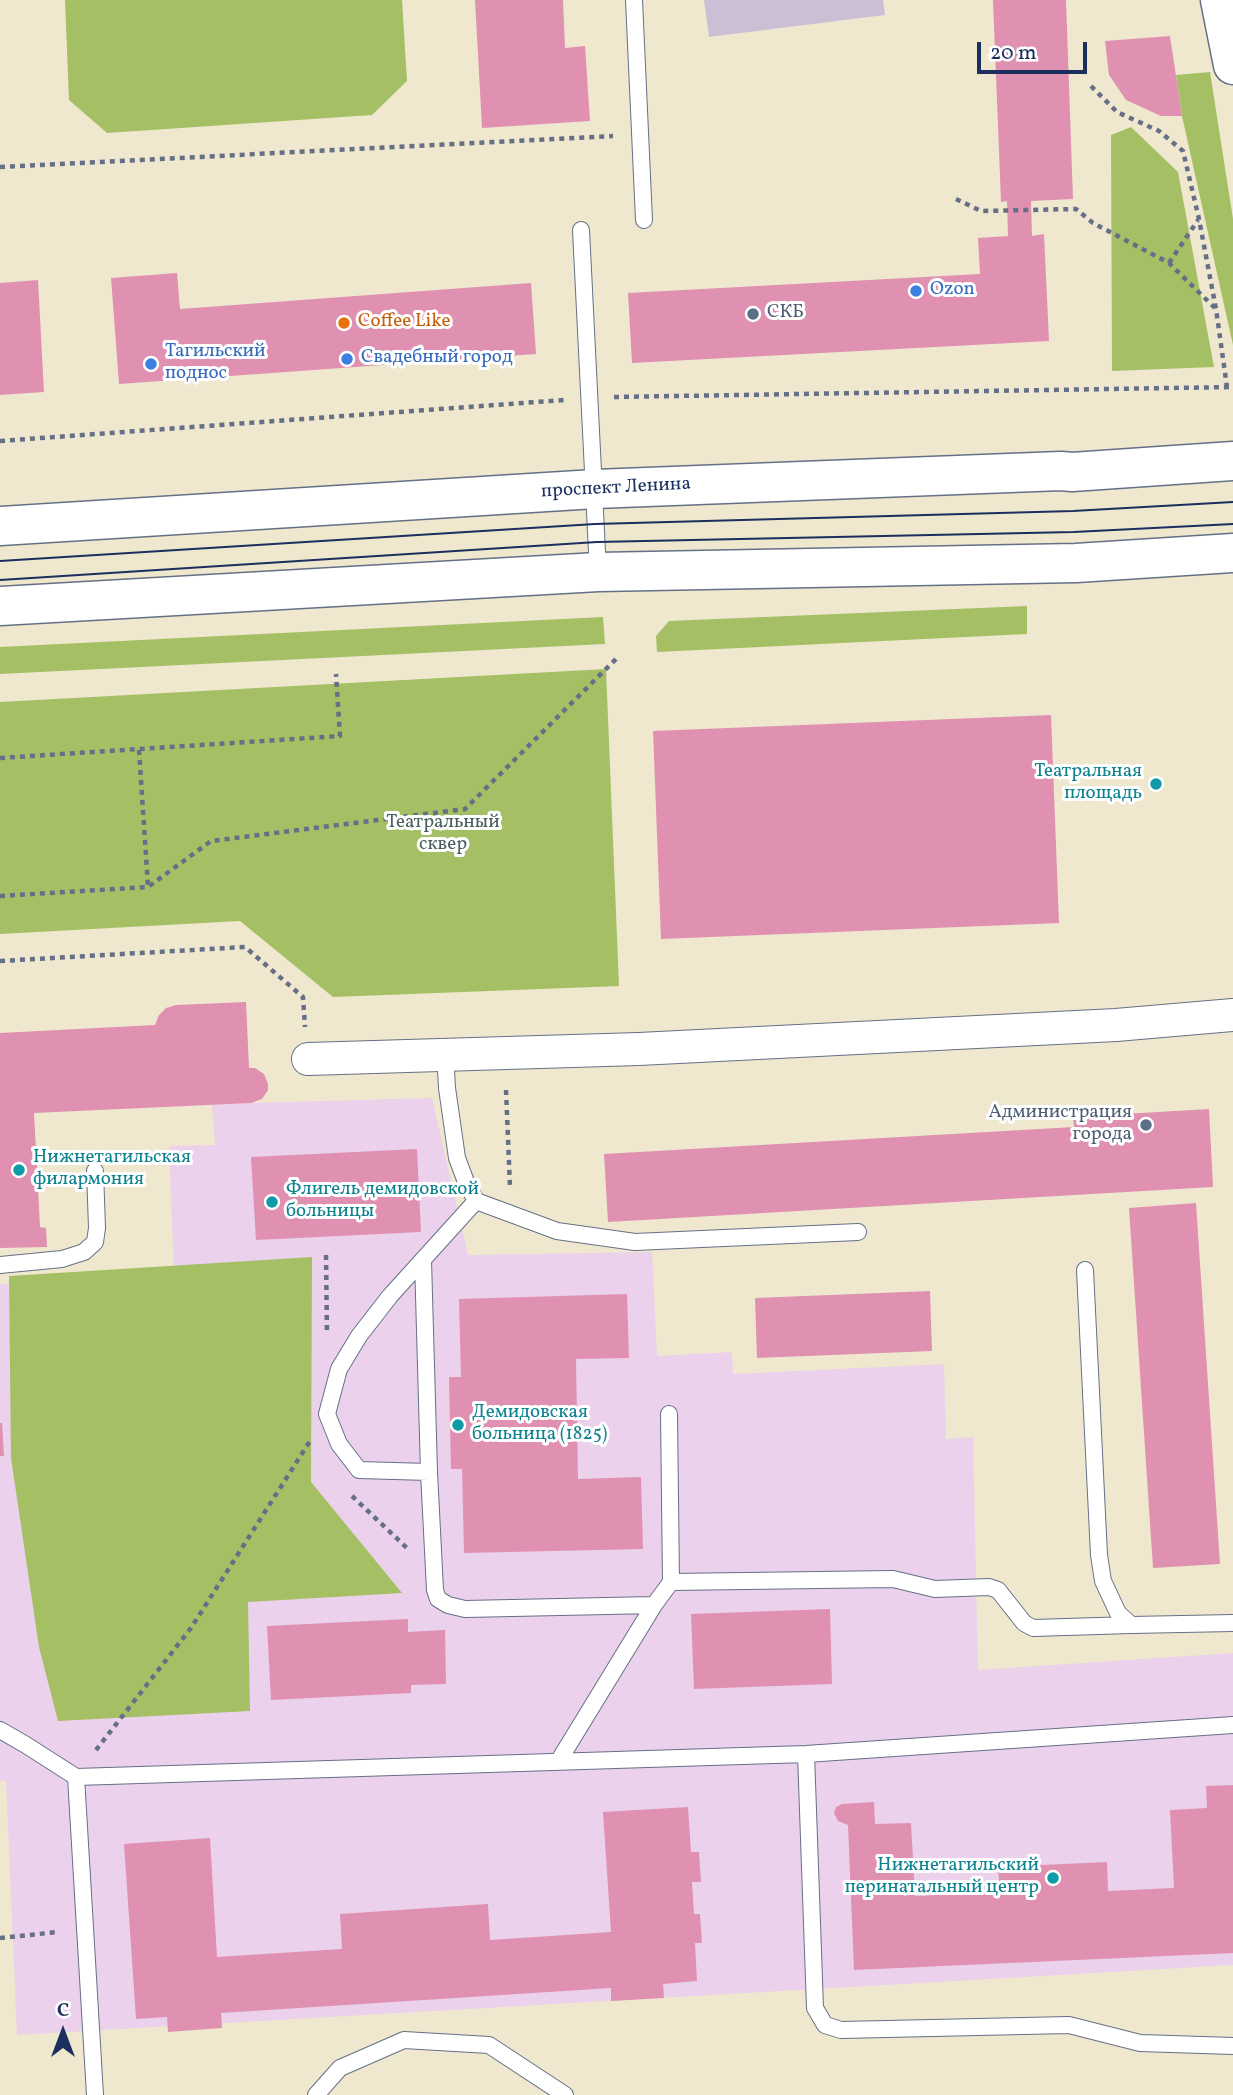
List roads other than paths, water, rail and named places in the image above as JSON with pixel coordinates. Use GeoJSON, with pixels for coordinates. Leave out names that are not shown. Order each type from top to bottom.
{"type":"FeatureCollection","features":[{"type":"Feature","properties":{"kind":"main road"},"geometry":{"type":"LineString","coordinates":[[1220,0],[1233,65]]}},
{"type":"Feature","properties":{"kind":"main road","name":"проспект Ленина"},"geometry":{"type":"LineString","coordinates":[[0,526],[595,489],[1072,472],[1233,461]]}},
{"type":"Feature","properties":{"kind":"main road"},"geometry":{"type":"LineString","coordinates":[[0,607],[598,572],[1076,562],[1233,553]]}},
{"type":"Feature","properties":{"kind":"street"},"geometry":{"type":"LineString","coordinates":[[308,1059],[639,1049],[1116,1024],[1233,1014]]}},
{"type":"Feature","properties":{"kind":"lane"},"geometry":{"type":"LineString","coordinates":[[634,0],[643,220]]}},
{"type":"Feature","properties":{"kind":"lane"},"geometry":{"type":"LineString","coordinates":[[581,230],[598,572]]}},
{"type":"Feature","properties":{"kind":"lane"},"geometry":{"type":"LineString","coordinates":[[445,1053],[457,1158],[476,1202],[557,1231],[635,1242],[858,1232]]}},
{"type":"Feature","properties":{"kind":"lane"},"geometry":{"type":"LineString","coordinates":[[0,1265],[62,1259],[84,1252],[95,1242],[95,1171]]}},
{"type":"Feature","properties":{"kind":"lane"},"geometry":{"type":"LineString","coordinates":[[429,1472],[359,1470],[339,1444],[327,1414],[339,1369],[352,1347],[390,1296],[476,1202]]}},
{"type":"Feature","properties":{"kind":"lane"},"geometry":{"type":"LineString","coordinates":[[424,1260],[429,1472],[435,1590],[438,1599],[448,1605],[465,1609],[654,1605]]}},
{"type":"Feature","properties":{"kind":"lane"},"geometry":{"type":"LineString","coordinates":[[1085,1270],[1099,1555],[1103,1581],[1118,1613],[1131,1625]]}},
{"type":"Feature","properties":{"kind":"lane"},"geometry":{"type":"LineString","coordinates":[[558,1762],[654,1605],[671,1582],[669,1414]]}},
{"type":"Feature","properties":{"kind":"lane"},"geometry":{"type":"LineString","coordinates":[[671,1582],[893,1579],[935,1589],[989,1587],[998,1590],[1024,1623],[1033,1628],[1233,1623]]}},
{"type":"Feature","properties":{"kind":"lane"},"geometry":{"type":"LineString","coordinates":[[0,1730],[76,1777],[806,1754],[1233,1726]]}},
{"type":"Feature","properties":{"kind":"lane"},"geometry":{"type":"LineString","coordinates":[[806,1754],[815,2008],[825,2025],[841,2030],[1069,2025],[1140,2043],[1233,2046]]}},
{"type":"Feature","properties":{"kind":"lane"},"geometry":{"type":"LineString","coordinates":[[76,1777],[95,2095]]}},
{"type":"Feature","properties":{"kind":"lane"},"geometry":{"type":"LineString","coordinates":[[316,2095],[340,2068],[404,2040],[489,2045],[565,2095]]}},
{"type":"Feature","properties":{"kind":"tram line"},"geometry":{"type":"LineString","coordinates":[[0,561],[595,524],[1073,511],[1233,502]]}},
{"type":"Feature","properties":{"kind":"tram line"},"geometry":{"type":"LineString","coordinates":[[0,580],[597,542],[1074,532],[1233,524]]}},
{"type":"Feature","properties":{"kind":"place","name":"Ozon"},"geometry":{"type":"Point","coordinates":[916,291]}},
{"type":"Feature","properties":{"kind":"place","name":"СКБ"},"geometry":{"type":"Point","coordinates":[753,314]}},
{"type":"Feature","properties":{"kind":"place","name":"Coffee Like"},"geometry":{"type":"Point","coordinates":[344,323]}},
{"type":"Feature","properties":{"kind":"place","name":"Свадебный город"},"geometry":{"type":"Point","coordinates":[347,359]}},
{"type":"Feature","properties":{"kind":"place","name":"Тагильский поднос"},"geometry":{"type":"Point","coordinates":[151,364]}},
{"type":"Feature","properties":{"kind":"place","name":"Театральная площадь"},"geometry":{"type":"Point","coordinates":[1156,784]}},
{"type":"Feature","properties":{"kind":"place","name":"Администрация города"},"geometry":{"type":"Point","coordinates":[1146,1125]}},
{"type":"Feature","properties":{"kind":"place","name":"Нижнетагильская филармония"},"geometry":{"type":"Point","coordinates":[19,1170]}},
{"type":"Feature","properties":{"kind":"place","name":"Флигель демидовской больницы"},"geometry":{"type":"Point","coordinates":[272,1202]}},
{"type":"Feature","properties":{"kind":"place","name":"Демидовская больница (1825)"},"geometry":{"type":"Point","coordinates":[458,1425]}},
{"type":"Feature","properties":{"kind":"place","name":"Нижнетагильский перинатальный центр"},"geometry":{"type":"Point","coordinates":[1053,1878]}},
{"type":"Feature","properties":{"kind":"park label","name":"Театральный сквер"},"geometry":{"type":"Point","coordinates":[443,835]}}]}
